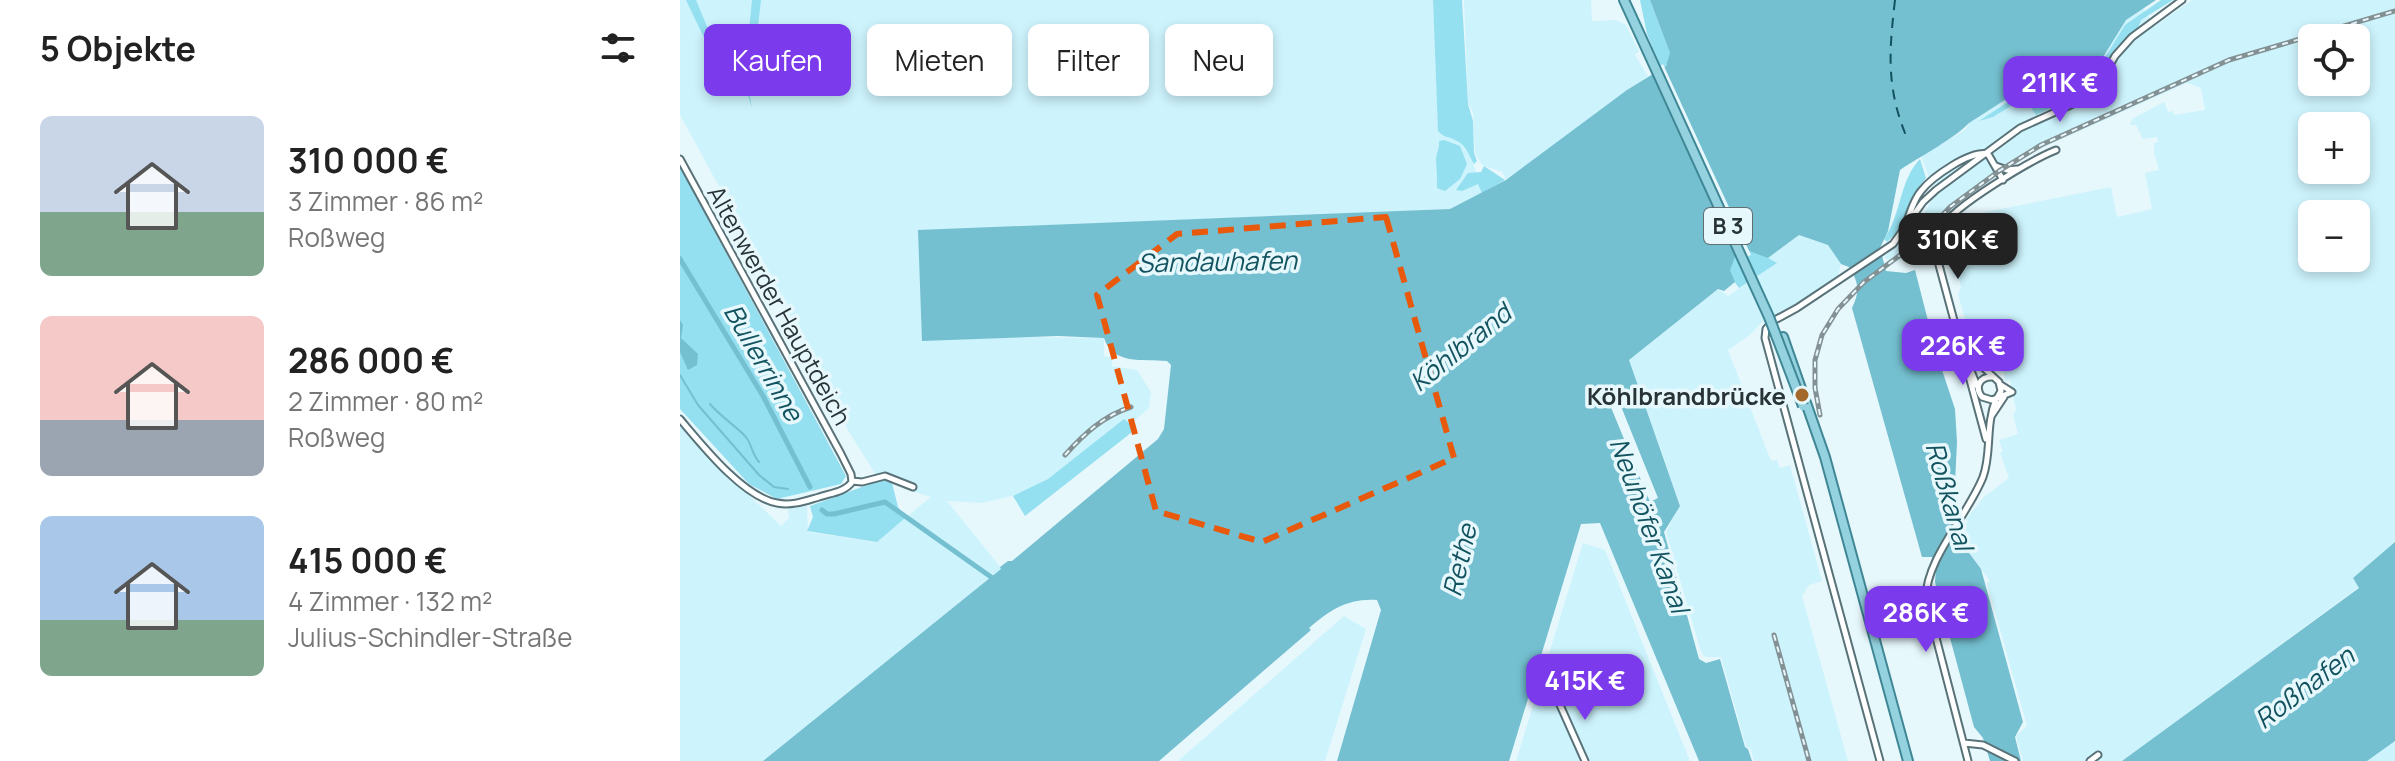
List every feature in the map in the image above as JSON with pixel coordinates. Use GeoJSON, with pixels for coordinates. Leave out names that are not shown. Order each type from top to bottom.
{"type":"FeatureCollection","features":[{"type":"Feature","properties":{"kind":"main road","name":"B 3"},"geometry":{"type":"LineString","coordinates":[[1626,0],[1774,315],[1796,371],[1825,457],[1906,761]]}},
{"type":"Feature","properties":{"kind":"street"},"geometry":{"type":"LineString","coordinates":[[1880,761],[1764,334],[1775,319],[1797,308],[1884,250],[1931,194],[2024,125],[2093,95],[2115,56],[2132,37],[2182,0]]}},
{"type":"Feature","properties":{"kind":"street"},"geometry":{"type":"LineString","coordinates":[[1968,761],[1926,599],[1927,578],[1983,477],[1987,460],[1986,442],[1937,257],[1937,237],[1951,216],[2020,169],[2056,150]]}},
{"type":"Feature","properties":{"kind":"street"},"geometry":{"type":"LineString","coordinates":[[1988,154],[2003,180]]}},
{"type":"Feature","properties":{"kind":"street","name":"Altenwerder Hauptdeich"},"geometry":{"type":"LineString","coordinates":[[680,159],[848,468],[852,481]]}},
{"type":"Feature","properties":{"kind":"street"},"geometry":{"type":"LineString","coordinates":[[1995,165],[2004,170],[2020,169]]}},
{"type":"Feature","properties":{"kind":"street"},"geometry":{"type":"LineString","coordinates":[[1956,324],[1972,355],[2012,392],[1986,400],[1978,392]]}},
{"type":"Feature","properties":{"kind":"street"},"geometry":{"type":"LineString","coordinates":[[1964,354],[1978,392],[1983,431]]}},
{"type":"Feature","properties":{"kind":"street"},"geometry":{"type":"LineString","coordinates":[[1978,392],[1979,383],[1985,378],[1999,382]]}},
{"type":"Feature","properties":{"kind":"street"},"geometry":{"type":"LineString","coordinates":[[1986,442],[1990,418],[2001,392],[1999,382]]}},
{"type":"Feature","properties":{"kind":"street"},"geometry":{"type":"LineString","coordinates":[[1990,418],[2005,396]]}},
{"type":"Feature","properties":{"kind":"street"},"geometry":{"type":"LineString","coordinates":[[680,419],[747,488],[769,501],[789,504],[803,502],[845,489],[852,481],[862,482],[885,476],[913,487]]}},
{"type":"Feature","properties":{"kind":"street"},"geometry":{"type":"LineString","coordinates":[[1556,696],[1585,761]]}},
{"type":"Feature","properties":{"kind":"street"},"geometry":{"type":"LineString","coordinates":[[1964,743],[1983,745],[2015,761]]}},
{"type":"Feature","properties":{"kind":"street"},"geometry":{"type":"LineString","coordinates":[[2090,761],[2098,755]]}},
{"type":"Feature","properties":{"kind":"highlighted area"},"geometry":{"type":"Polygon","coordinates":[[[1386,217],[1454,458],[1262,542],[1156,511],[1097,295],[1177,234],[1386,217]]]}},
{"type":"Feature","properties":{"kind":"shaded area"},"geometry":{"type":"Polygon","coordinates":[[[680,0],[1433,0],[1438,124],[1469,149],[1482,193],[1450,209],[919,231],[1012,337],[1104,338],[1104,356],[1112,357],[1112,366],[1137,370],[1151,392],[1149,408],[1129,425],[1124,420],[1048,479],[1020,494],[982,503],[947,501],[1002,569],[763,761],[680,761],[680,424],[700,448],[781,526],[789,518],[788,509],[807,506],[808,532],[875,542],[931,497],[911,491],[914,484],[899,477],[887,473],[876,475],[849,432],[815,362],[680,115],[680,0]]]}},
{"type":"Feature","properties":{"kind":"shaded area"},"geometry":{"type":"Polygon","coordinates":[[[686,0],[696,0],[706,24],[704,38],[686,0]]]}},
{"type":"Feature","properties":{"kind":"shaded area"},"geometry":{"type":"Polygon","coordinates":[[[752,0],[761,0],[758,24],[750,24],[752,0]]]}},
{"type":"Feature","properties":{"kind":"shaded area"},"geometry":{"type":"Polygon","coordinates":[[[1433,0],[1462,0],[1468,104],[1477,161],[1474,164],[1463,146],[1438,131],[1433,0]]]}},
{"type":"Feature","properties":{"kind":"shaded area"},"geometry":{"type":"Polygon","coordinates":[[[1464,0],[1591,0],[1592,21],[1616,20],[1626,25],[1639,51],[1635,55],[1648,76],[1506,180],[1502,172],[1482,165],[1475,153],[1473,113],[1468,102],[1464,0]]]}},
{"type":"Feature","properties":{"kind":"shaded area"},"geometry":{"type":"Polygon","coordinates":[[[1640,0],[1650,0],[1670,53],[1670,60],[1662,70],[1647,34],[1640,0]]]}},
{"type":"Feature","properties":{"kind":"shaded area"},"geometry":{"type":"Polygon","coordinates":[[[2161,0],[2173,0],[2141,20],[2138,28],[2117,47],[2089,90],[2036,115],[2024,98],[1993,117],[1979,121],[2023,92],[2051,101],[2064,96],[2094,75],[2125,25],[2161,0]]]}},
{"type":"Feature","properties":{"kind":"shaded area"},"geometry":{"type":"Polygon","coordinates":[[[2192,0],[2395,0],[2395,542],[2353,578],[2359,587],[2122,761],[2023,761],[2016,736],[2027,726],[1987,583],[1990,581],[1958,537],[1961,528],[1968,522],[1966,519],[1984,497],[2009,478],[1999,440],[2018,434],[2013,415],[2016,410],[2010,380],[2005,381],[1999,348],[1977,352],[1969,334],[1958,294],[1960,282],[1951,272],[1946,254],[1947,237],[1957,222],[1966,216],[2111,187],[2117,217],[2152,209],[2145,173],[2159,170],[2154,153],[2157,137],[2143,139],[2136,125],[2130,125],[2132,119],[2164,102],[2168,112],[2173,111],[2174,115],[2205,110],[2201,88],[2187,83],[2028,154],[1952,209],[1909,253],[1893,264],[1884,257],[1906,238],[1921,220],[1933,197],[1940,192],[1928,175],[1921,156],[1965,130],[1969,123],[2022,89],[2055,94],[2092,75],[2126,20],[2143,8],[2155,26],[2192,0]]]}},
{"type":"Feature","properties":{"kind":"shaded area"},"geometry":{"type":"Polygon","coordinates":[[[1439,141],[1460,146],[1467,164],[1460,179],[1445,191],[1437,188],[1436,161],[1439,141]]]}},
{"type":"Feature","properties":{"kind":"shaded area"},"geometry":{"type":"Polygon","coordinates":[[[1920,159],[1926,178],[1899,228],[1887,242],[1884,239],[1908,177],[1920,159]]]}},
{"type":"Feature","properties":{"kind":"shaded area"},"geometry":{"type":"Polygon","coordinates":[[[1484,166],[1505,180],[1482,193],[1478,184],[1462,191],[1456,190],[1468,173],[1481,172],[1484,166]]]}},
{"type":"Feature","properties":{"kind":"shaded area"},"geometry":{"type":"Polygon","coordinates":[[[680,167],[846,476],[841,484],[777,499],[749,484],[680,409],[680,167]]]}},
{"type":"Feature","properties":{"kind":"shaded area"},"geometry":{"type":"Polygon","coordinates":[[[1799,235],[1828,245],[1841,264],[1838,276],[1762,322],[1750,335],[1728,350],[1771,461],[1777,460],[1780,468],[1790,465],[1822,581],[1809,585],[1802,596],[1848,761],[1754,761],[1750,748],[1746,747],[1721,657],[1705,657],[1701,652],[1666,532],[1680,505],[1629,360],[1718,289],[1728,296],[1776,263],[1768,258],[1799,235]]]}},
{"type":"Feature","properties":{"kind":"shaded area"},"geometry":{"type":"Polygon","coordinates":[[[1749,251],[1777,263],[1739,288],[1730,266],[1735,257],[1749,251]]]}},
{"type":"Feature","properties":{"kind":"shaded area"},"geometry":{"type":"Polygon","coordinates":[[[1124,419],[1136,429],[1025,516],[1013,496],[1048,479],[1124,419]]]}},
{"type":"Feature","properties":{"kind":"shaded area"},"geometry":{"type":"Polygon","coordinates":[[[881,480],[892,483],[898,507],[905,518],[877,542],[807,531],[813,517],[810,506],[881,480]]]}},
{"type":"Feature","properties":{"kind":"shaded area"},"geometry":{"type":"Polygon","coordinates":[[[1583,543],[1605,550],[1690,761],[1516,761],[1583,543]]]}},
{"type":"Feature","properties":{"kind":"shaded area"},"geometry":{"type":"Polygon","coordinates":[[[1344,616],[1366,629],[1325,761],[1178,761],[1344,616]]]}},
{"type":"Feature","properties":{"kind":"shaded area"},"geometry":{"type":"Polygon","coordinates":[[[2395,741],[2395,761],[2367,761],[2395,741]]]}},
{"type":"Feature","properties":{"kind":"water"},"geometry":{"type":"Polygon","coordinates":[[[1650,0],[2156,0],[2126,20],[2092,75],[2056,94],[2022,89],[1900,170],[1888,231],[1880,248],[1886,271],[1906,273],[1915,270],[1936,352],[1955,409],[1957,442],[1953,524],[1958,538],[1981,569],[2023,722],[2015,737],[2021,761],[1990,761],[1983,738],[1974,727],[1935,582],[1936,569],[1932,557],[1922,557],[1852,308],[1857,292],[1855,278],[1828,245],[1799,235],[1768,258],[1749,251],[1735,257],[1730,270],[1735,282],[1724,291],[1718,289],[1629,360],[1680,506],[1664,532],[1699,659],[1706,663],[1720,659],[1745,747],[1752,761],[1699,761],[1600,523],[1581,524],[1509,761],[1337,761],[1381,610],[1377,600],[1367,600],[1340,606],[1309,628],[1311,630],[1159,761],[763,761],[1000,567],[1012,561],[1158,439],[1164,429],[1171,365],[1167,361],[1121,357],[1108,347],[1104,338],[1058,336],[922,341],[918,230],[1450,209],[1506,180],[1627,90],[1666,66],[1670,53],[1650,0]]]}},
{"type":"Feature","properties":{"kind":"water"},"geometry":{"type":"Polygon","coordinates":[[[680,320],[683,325],[681,338],[698,354],[697,365],[688,370],[680,352],[680,320]]]}},
{"type":"Feature","properties":{"kind":"water","name":"Roßhafen"},"geometry":{"type":"Polygon","coordinates":[[[2395,542],[2395,741],[2367,761],[2122,761],[2359,588],[2353,578],[2395,542]]]}},
{"type":"Feature","properties":{"kind":"pier"},"geometry":{"type":"Polygon","coordinates":[[[1663,64],[1751,255],[1738,260],[1652,72],[1663,64]]]}},
{"type":"Feature","properties":{"kind":"pier"},"geometry":{"type":"Polygon","coordinates":[[[1612,384],[1658,498],[1650,502],[1603,388],[1612,384]]]}},
{"type":"Feature","properties":{"kind":"waterway","name":"Bullerrinne"},"geometry":{"type":"LineString","coordinates":[[680,259],[763,396],[810,487]]}},
{"type":"Feature","properties":{"kind":"waterway"},"geometry":{"type":"LineString","coordinates":[[680,375],[698,405],[759,475],[774,487],[788,489]]}},
{"type":"Feature","properties":{"kind":"waterway"},"geometry":{"type":"LineString","coordinates":[[710,404],[746,437],[759,462]]}},
{"type":"Feature","properties":{"kind":"waterway","name":"Bullerrinne"},"geometry":{"type":"LineString","coordinates":[[822,510],[834,514],[885,502],[991,577]]}},
{"type":"Feature","properties":{"kind":"ferry route"},"geometry":{"type":"LineString","coordinates":[[1895,0],[1891,36],[1892,86],[1907,138]]}},
{"type":"Feature","properties":{"kind":"railway"},"geometry":{"type":"LineString","coordinates":[[1820,415],[1815,388],[1815,360],[1822,335],[1838,309],[1864,282],[1919,241],[1950,207],[1999,171],[2041,145],[2229,60],[2395,11]]}},
{"type":"Feature","properties":{"kind":"railway"},"geometry":{"type":"LineString","coordinates":[[1065,455],[1095,426],[1131,407]]}},
{"type":"Feature","properties":{"kind":"railway"},"geometry":{"type":"LineString","coordinates":[[1774,635],[1809,761]]}},
{"type":"Feature","properties":{"kind":"place","name":"Köhlbrandbrücke"},"geometry":{"type":"Point","coordinates":[1802,395]}},
{"type":"Feature","properties":{"kind":"water label","name":"Sandauhafen"},"geometry":{"type":"Point","coordinates":[1217,261]}},
{"type":"Feature","properties":{"kind":"water label","name":"Köhlbrand"},"geometry":{"type":"Point","coordinates":[1460,347]}},
{"type":"Feature","properties":{"kind":"water label","name":"Roßkanal"},"geometry":{"type":"Point","coordinates":[1950,496]}},
{"type":"Feature","properties":{"kind":"water label","name":"Neuhöfer Kanal"},"geometry":{"type":"Point","coordinates":[1650,525]}},
{"type":"Feature","properties":{"kind":"water label","name":"Rethe"},"geometry":{"type":"Point","coordinates":[1459,560]}}]}
